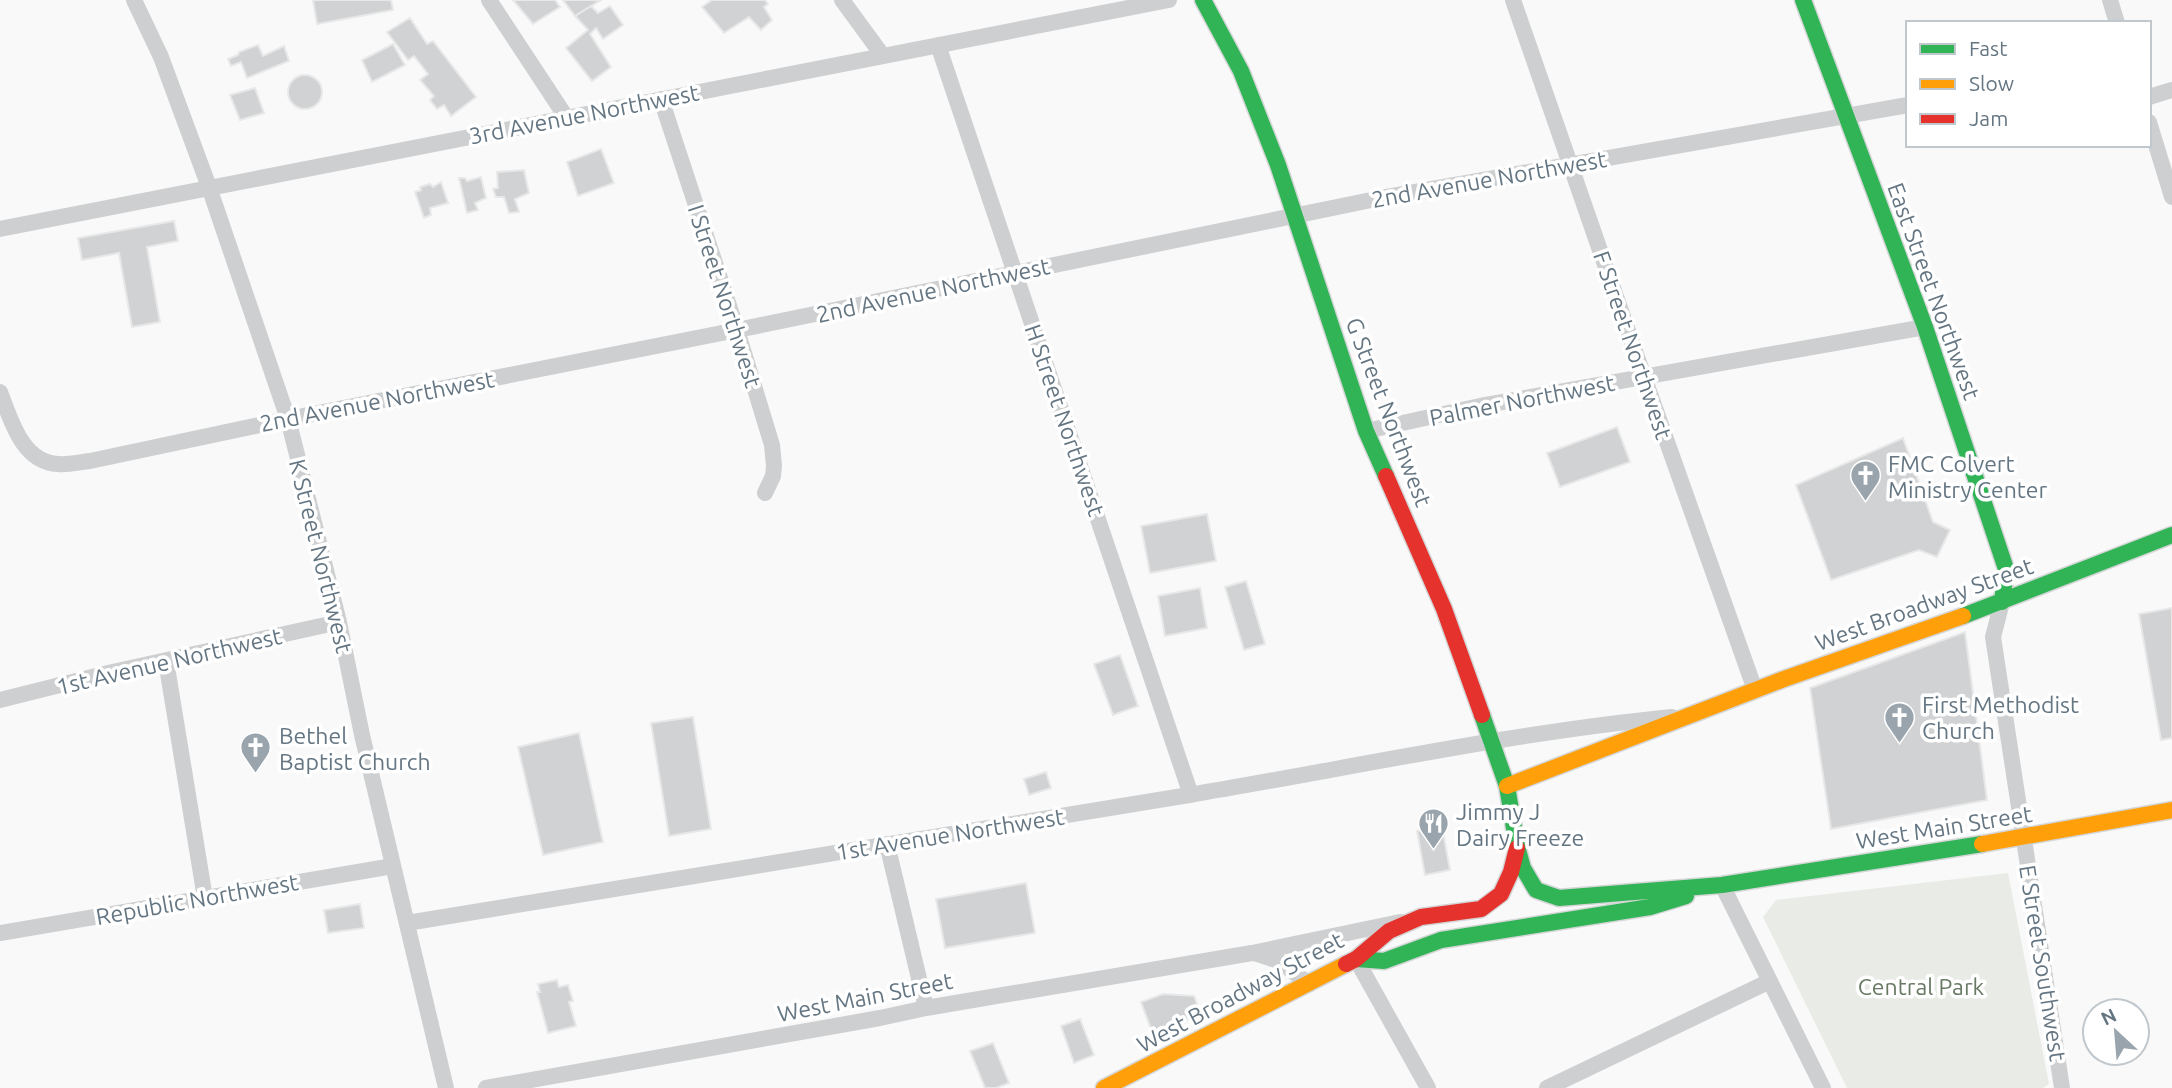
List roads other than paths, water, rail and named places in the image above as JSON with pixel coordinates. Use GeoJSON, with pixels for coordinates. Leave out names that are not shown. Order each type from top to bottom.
{"type":"FeatureCollection","features":[{"type":"Feature","properties":{"kind":"main road","name":"G Street Northwest"},"geometry":{"type":"LineString","coordinates":[[1203,0],[1241,71],[1278,165],[1366,431],[1444,609],[1507,786],[1517,846]]}},
{"type":"Feature","properties":{"kind":"main road","name":"East Street Northwest"},"geometry":{"type":"LineString","coordinates":[[1802,0],[1925,327],[2006,569],[2002,602]]}},
{"type":"Feature","properties":{"kind":"main road","name":"West Broadway Street"},"geometry":{"type":"LineString","coordinates":[[1507,786],[1755,690],[2002,602],[2172,535]]}},
{"type":"Feature","properties":{"kind":"main road","name":"West Main Street"},"geometry":{"type":"LineString","coordinates":[[1517,846],[1523,868],[1536,890],[1559,898],[1722,885],[2023,838],[2172,810]]}},
{"type":"Feature","properties":{"kind":"main road","name":"West Broadway Street"},"geometry":{"type":"LineString","coordinates":[[1104,1088],[1356,959],[1389,931],[1421,917],[1481,909],[1501,894],[1511,872],[1517,846]]}},
{"type":"Feature","properties":{"kind":"main road","name":"West Main Street"},"geometry":{"type":"LineString","coordinates":[[1356,959],[1384,961],[1441,940],[1650,907],[1722,885]]}},
{"type":"Feature","properties":{"kind":"street","name":"K Street Northwest"},"geometry":{"type":"LineString","coordinates":[[134,0],[161,57],[209,187],[288,419],[339,622],[362,735],[446,1088]]}},
{"type":"Feature","properties":{"kind":"street"},"geometry":{"type":"LineString","coordinates":[[489,0],[566,117]]}},
{"type":"Feature","properties":{"kind":"street"},"geometry":{"type":"LineString","coordinates":[[842,0],[883,56]]}},
{"type":"Feature","properties":{"kind":"street","name":"3rd Avenue Northwest"},"geometry":{"type":"LineString","coordinates":[[0,229],[1169,0]]}},
{"type":"Feature","properties":{"kind":"street","name":"F Street Northwest"},"geometry":{"type":"LineString","coordinates":[[1513,0],[1755,690]]}},
{"type":"Feature","properties":{"kind":"street"},"geometry":{"type":"LineString","coordinates":[[2110,0],[2116,21]]}},
{"type":"Feature","properties":{"kind":"street","name":"H Street Northwest"},"geometry":{"type":"LineString","coordinates":[[938,45],[1191,794]]}},
{"type":"Feature","properties":{"kind":"street"},"geometry":{"type":"LineString","coordinates":[[2151,96],[2172,90]]}},
{"type":"Feature","properties":{"kind":"street","name":"I Street Northwest"},"geometry":{"type":"LineString","coordinates":[[661,99],[772,445],[773,476],[765,493]]}},
{"type":"Feature","properties":{"kind":"street","name":"2nd Avenue Northwest"},"geometry":{"type":"LineString","coordinates":[[0,392],[14,427],[35,458],[58,464],[90,461],[1381,198],[1906,104]]}},
{"type":"Feature","properties":{"kind":"street"},"geometry":{"type":"LineString","coordinates":[[2151,129],[2172,197]]}},
{"type":"Feature","properties":{"kind":"street","name":"Palmer Northwest"},"geometry":{"type":"LineString","coordinates":[[1366,431],[1480,406],[1925,327]]}},
{"type":"Feature","properties":{"kind":"street","name":"E Street Southwest"},"geometry":{"type":"LineString","coordinates":[[2002,602],[1993,637],[2062,1088]]}},
{"type":"Feature","properties":{"kind":"street","name":"1st Avenue Northwest"},"geometry":{"type":"LineString","coordinates":[[0,701],[166,660],[339,622]]}},
{"type":"Feature","properties":{"kind":"street"},"geometry":{"type":"LineString","coordinates":[[166,660],[205,898]]}},
{"type":"Feature","properties":{"kind":"street","name":"West Broadway Street"},"geometry":{"type":"LineString","coordinates":[[1491,741],[1611,723],[1692,715]]}},
{"type":"Feature","properties":{"kind":"street","name":"1st Avenue Northwest"},"geometry":{"type":"LineString","coordinates":[[407,923],[1191,794],[1491,741]]}},
{"type":"Feature","properties":{"kind":"street"},"geometry":{"type":"LineString","coordinates":[[887,844],[926,1008]]}},
{"type":"Feature","properties":{"kind":"street","name":"Republic Northwest"},"geometry":{"type":"LineString","coordinates":[[0,933],[393,866]]}},
{"type":"Feature","properties":{"kind":"street"},"geometry":{"type":"LineString","coordinates":[[1722,885],[1823,1088]]}},
{"type":"Feature","properties":{"kind":"street","name":"West Main Street"},"geometry":{"type":"LineString","coordinates":[[486,1088],[926,1008],[1252,953],[1421,917]]}},
{"type":"Feature","properties":{"kind":"street"},"geometry":{"type":"LineString","coordinates":[[1252,953],[1279,961],[1309,984]]}},
{"type":"Feature","properties":{"kind":"street"},"geometry":{"type":"LineString","coordinates":[[1356,959],[1429,1088]]}},
{"type":"Feature","properties":{"kind":"street"},"geometry":{"type":"LineString","coordinates":[[1546,1088],[1770,981]]}},
{"type":"Feature","properties":{"kind":"place","name":"FMC Colvert Ministry Center"},"geometry":{"type":"Point","coordinates":[1865,503]}},
{"type":"Feature","properties":{"kind":"place","name":"First Methodist Church"},"geometry":{"type":"Point","coordinates":[1899,744]}},
{"type":"Feature","properties":{"kind":"place","name":"Bethel Baptist Church"},"geometry":{"type":"Point","coordinates":[256,775]}},
{"type":"Feature","properties":{"kind":"place","name":"Jimmy J Dairy Freeze"},"geometry":{"type":"Point","coordinates":[1433,851]}},
{"type":"Feature","properties":{"kind":"park label","name":"Central Park"},"geometry":{"type":"Point","coordinates":[1921,986]}}]}
